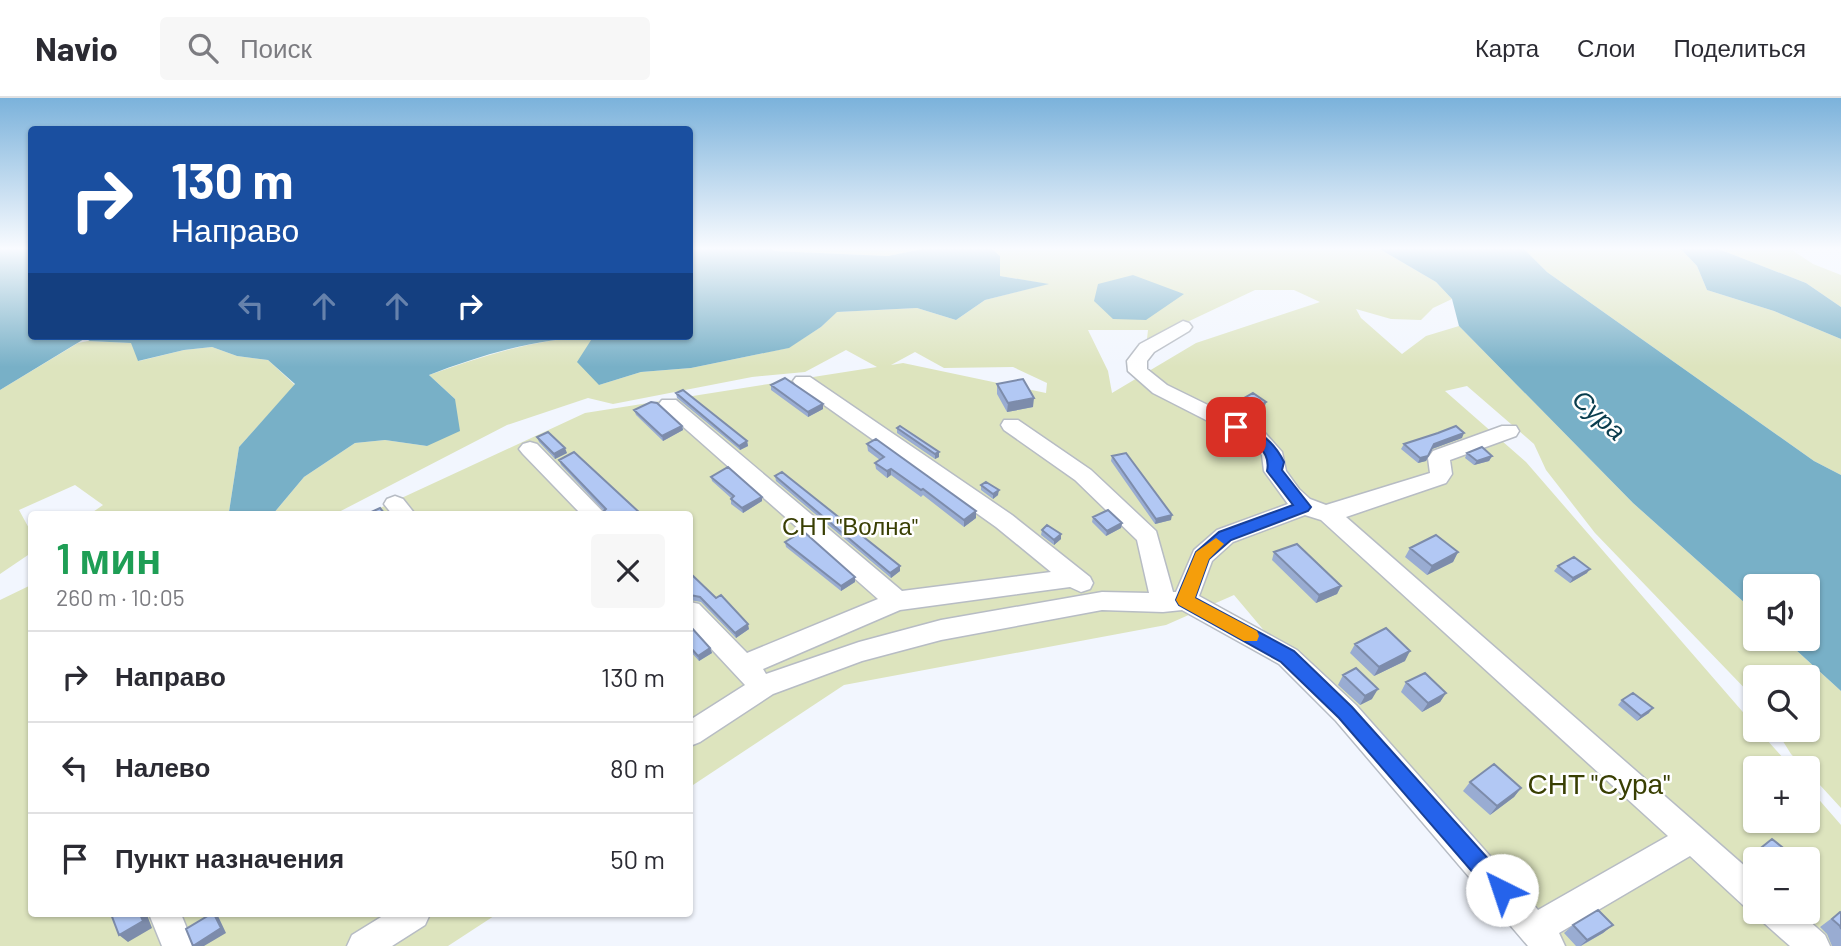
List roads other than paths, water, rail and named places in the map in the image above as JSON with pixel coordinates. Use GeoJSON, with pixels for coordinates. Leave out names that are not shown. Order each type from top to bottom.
{"type":"FeatureCollection","features":[{"type":"Feature","properties":{"kind":"street"},"geometry":{"type":"LineString","coordinates":[[1183,327],[1147,348],[1137,361],[1138,371],[1160,388],[1258,438],[1271,450],[1277,462],[1275,471],[1282,484],[1303,507],[1329,514],[1743,884]]}},
{"type":"Feature","properties":{"kind":"street"},"geometry":{"type":"LineString","coordinates":[[803,381],[1004,522],[1102,601]]}},
{"type":"Feature","properties":{"kind":"street"},"geometry":{"type":"LineString","coordinates":[[669,404],[897,601]]}},
{"type":"Feature","properties":{"kind":"street"},"geometry":{"type":"LineString","coordinates":[[1011,425],[1083,475],[1148,537],[1174,602]]}},
{"type":"Feature","properties":{"kind":"street"},"geometry":{"type":"LineString","coordinates":[[1329,514],[1438,478],[1441,474],[1441,456],[1509,431]]}},
{"type":"Feature","properties":{"kind":"street"},"geometry":{"type":"LineString","coordinates":[[530,449],[591,511]]}},
{"type":"Feature","properties":{"kind":"street"},"geometry":{"type":"LineString","coordinates":[[1174,602],[1202,556],[1225,536],[1303,507]]}},
{"type":"Feature","properties":{"kind":"street"},"geometry":{"type":"LineString","coordinates":[[743,666],[897,601],[1074,578]]}},
{"type":"Feature","properties":{"kind":"street"},"geometry":{"type":"LineString","coordinates":[[693,732],[764,687],[859,652],[941,631],[1102,601],[1174,602],[1288,657],[1346,713],[1543,938],[1691,839]]}},
{"type":"Feature","properties":{"kind":"street"},"geometry":{"type":"LineString","coordinates":[[693,614],[764,687]]}},
{"type":"Feature","properties":{"kind":"street"},"geometry":{"type":"LineString","coordinates":[[166,917],[178,946]]}},
{"type":"Feature","properties":{"kind":"street"},"geometry":{"type":"LineString","coordinates":[[363,946],[409,917]]}},
{"type":"Feature","properties":{"kind":"street"},"geometry":{"type":"LineString","coordinates":[[1789,924],[1814,946]]}},
{"type":"Feature","properties":{"kind":"water"},"geometry":{"type":"Polygon","coordinates":[[[0,288],[28,288],[28,340],[82,340],[0,390],[0,288]]]}},
{"type":"Feature","properties":{"kind":"water"},"geometry":{"type":"Polygon","coordinates":[[[693,288],[1035,288],[985,300],[956,320],[917,308],[837,312],[821,327],[789,348],[691,368],[641,372],[599,385],[577,362],[591,340],[693,340],[693,288]]]}},
{"type":"Feature","properties":{"kind":"water"},"geometry":{"type":"Polygon","coordinates":[[[1097,288],[1167,288],[1184,294],[1146,320],[1113,319],[1094,301],[1097,288]]]}},
{"type":"Feature","properties":{"kind":"water","name":"Сура"},"geometry":{"type":"Polygon","coordinates":[[[1441,288],[1569,288],[1814,461],[1841,475],[1841,691],[1820,672],[1820,665],[1812,665],[1797,651],[1820,651],[1820,574],[1743,574],[1743,601],[1633,503],[1459,326],[1452,299],[1441,288]]]}},
{"type":"Feature","properties":{"kind":"water"},"geometry":{"type":"Polygon","coordinates":[[[1706,288],[1813,288],[1841,307],[1841,339],[1774,311],[1706,288]]]}},
{"type":"Feature","properties":{"kind":"water"},"geometry":{"type":"Polygon","coordinates":[[[558,340],[489,354],[429,375],[455,399],[460,431],[427,446],[385,440],[355,443],[304,477],[276,511],[229,511],[239,447],[295,384],[268,360],[237,356],[212,347],[184,350],[138,361],[131,343],[88,341],[558,340]]]}},
{"type":"Feature","properties":{"kind":"park label","name":"СНТ \"Волна\""},"geometry":{"type":"Point","coordinates":[850,527]}},
{"type":"Feature","properties":{"kind":"park label","name":"СНТ \"Сура\""},"geometry":{"type":"Point","coordinates":[1599,784]}}]}
